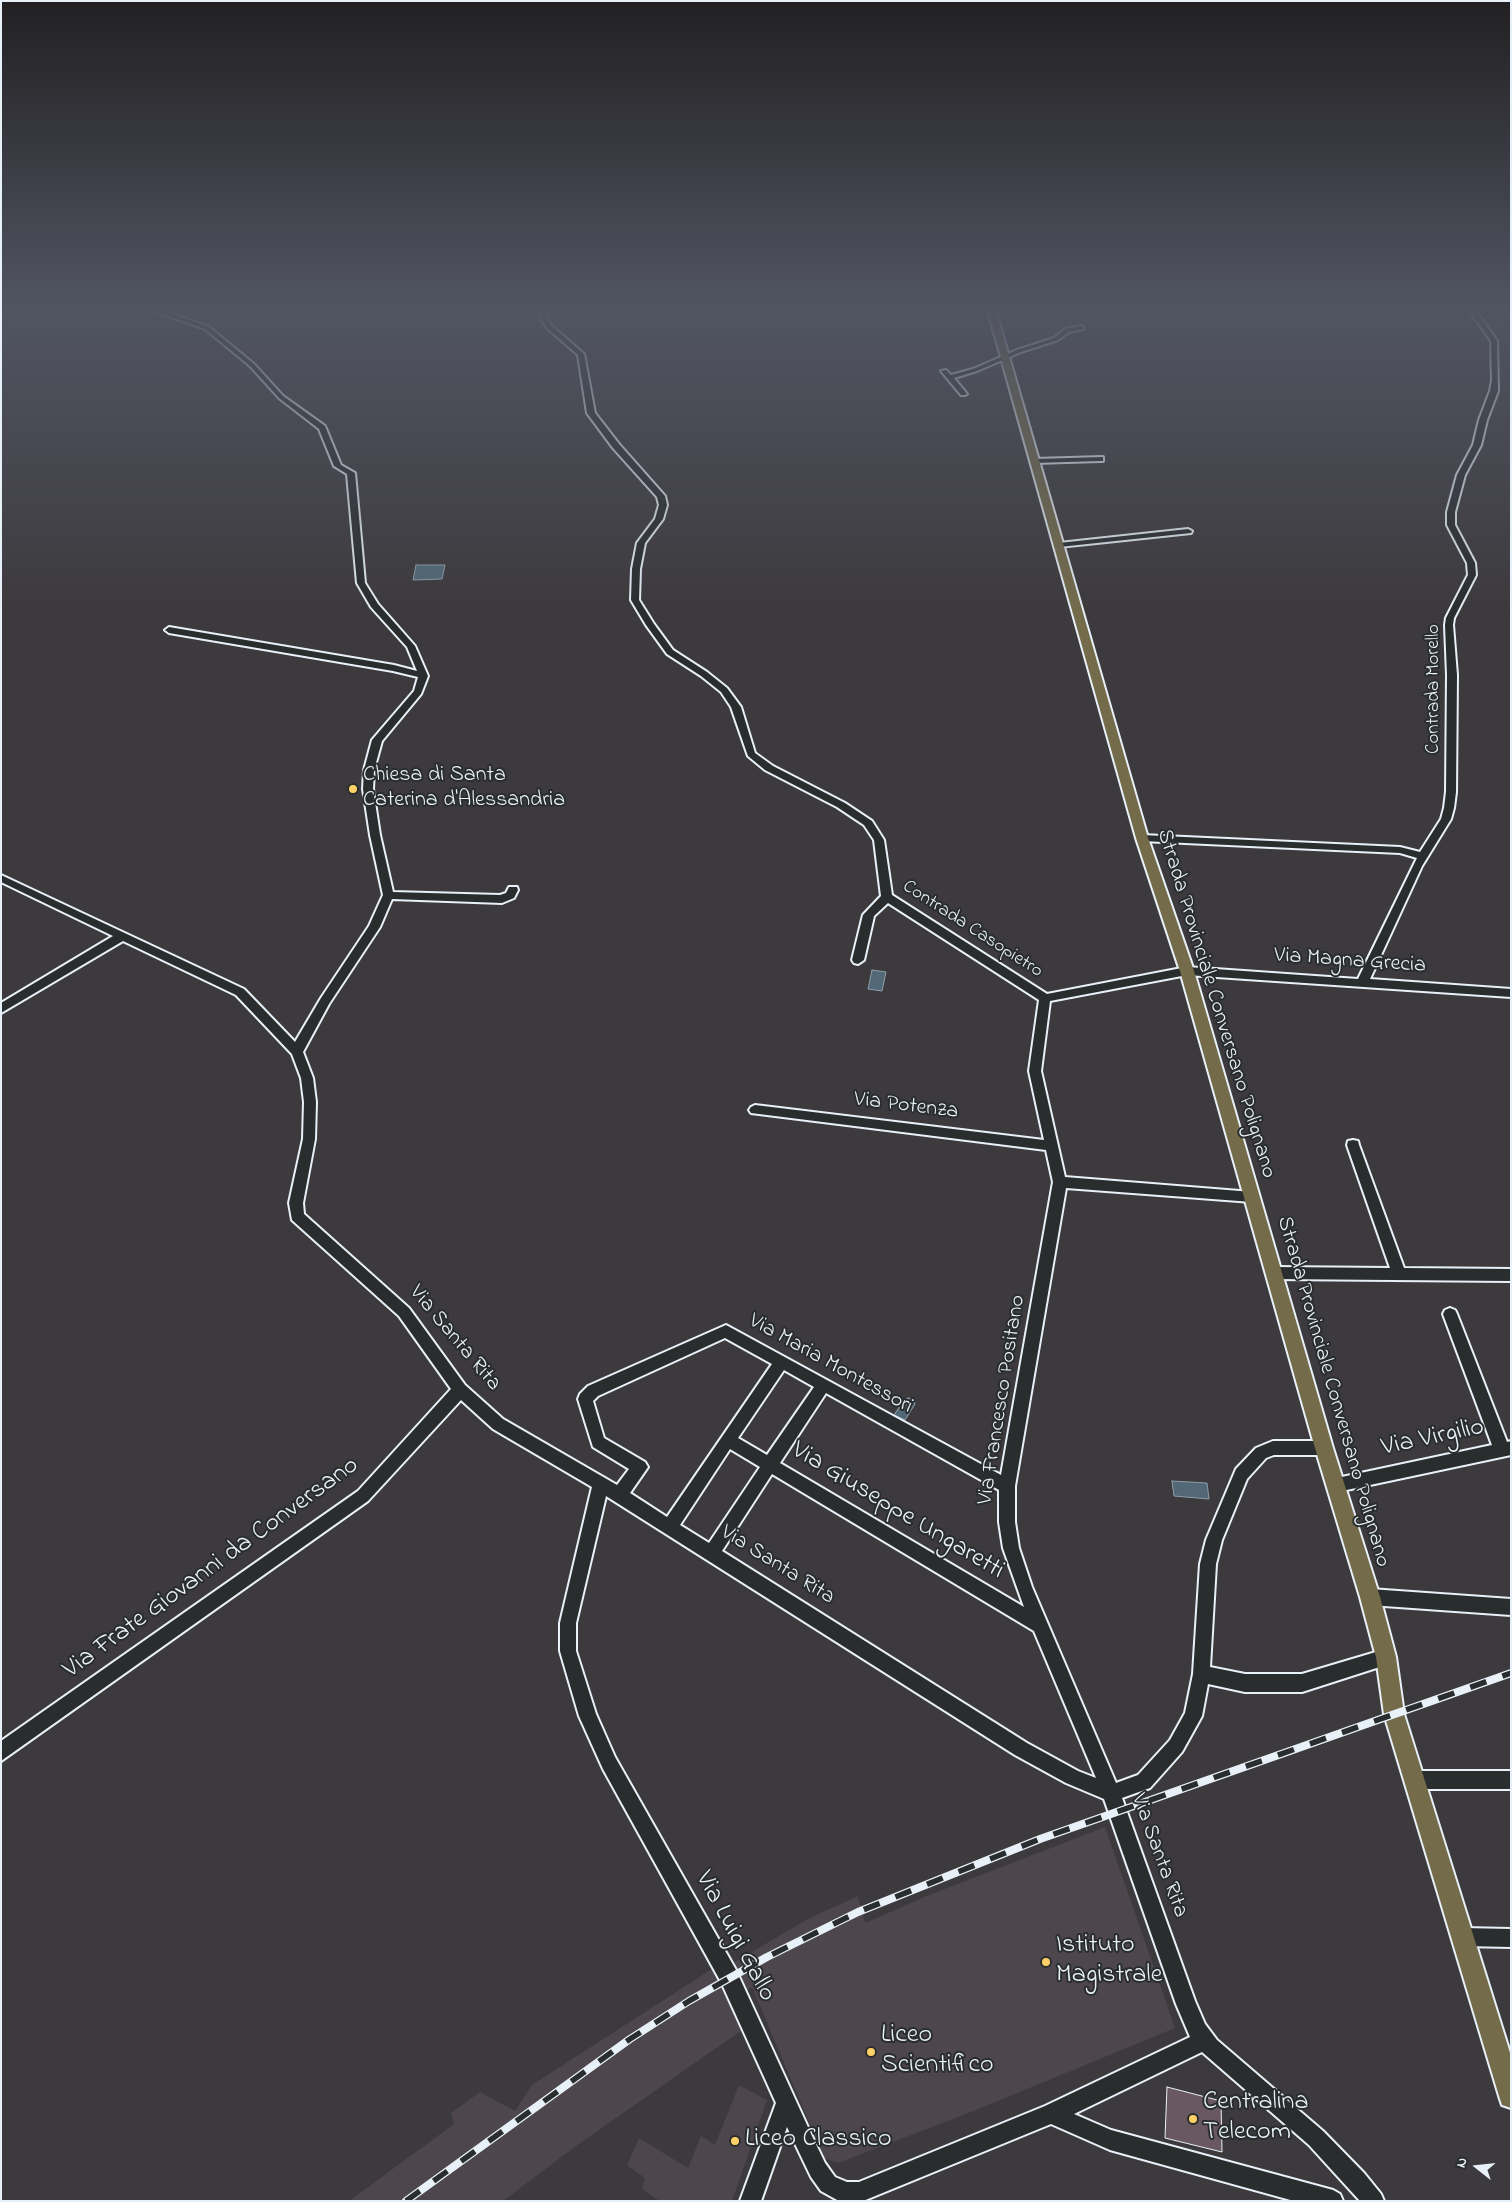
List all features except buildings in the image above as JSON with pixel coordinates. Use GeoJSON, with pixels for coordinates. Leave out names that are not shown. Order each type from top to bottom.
{"type":"FeatureCollection","features":[{"type":"Feature","properties":{"kind":"main road","name":"Strada Provinciale Conversano Polignano"},"geometry":{"type":"LineString","coordinates":[[1020,411],[1142,838],[1187,971],[1324,1448],[1337,1485],[1370,1597],[1386,1657],[1394,1714],[1416,1780],[1511,2096]]}},
{"type":"Feature","properties":{"kind":"street"},"geometry":{"type":"LineString","coordinates":[[1,878],[240,992],[297,1052],[304,1036],[325,1001],[374,927],[388,895],[368,789],[369,770],[377,740],[415,697],[423,676],[411,646],[374,605],[361,583],[351,473],[338,466],[322,428],[302,411]]}},
{"type":"Feature","properties":{"kind":"street","name":"Contrada Casopietro"},"geometry":{"type":"LineString","coordinates":[[591,411],[616,446],[661,496],[663,505],[659,518],[641,543],[636,569],[636,600],[645,616],[670,652],[704,674],[724,690],[736,708],[751,754],[769,768],[841,805],[868,823],[879,840],[887,897],[1045,998],[1187,971]]}},
{"type":"Feature","properties":{"kind":"street","name":"Contrada Morello"},"geometry":{"type":"LineString","coordinates":[[1364,984],[1364,978],[1422,856],[1446,819],[1449,808],[1451,792],[1452,675],[1449,625],[1450,618],[1472,575],[1472,563],[1454,534],[1451,525],[1451,512],[1461,475],[1477,445],[1487,411]]}},
{"type":"Feature","properties":{"kind":"street"},"geometry":{"type":"LineString","coordinates":[[1034,461],[1100,459]]}},
{"type":"Feature","properties":{"kind":"street"},"geometry":{"type":"LineString","coordinates":[[1059,545],[1188,531]]}},
{"type":"Feature","properties":{"kind":"street"},"geometry":{"type":"LineString","coordinates":[[169,630],[385,667],[423,676]]}},
{"type":"Feature","properties":{"kind":"street"},"geometry":{"type":"LineString","coordinates":[[1142,838],[1400,850],[1422,856]]}},
{"type":"Feature","properties":{"kind":"street"},"geometry":{"type":"LineString","coordinates":[[388,895],[502,899],[510,895],[513,890]]}},
{"type":"Feature","properties":{"kind":"street"},"geometry":{"type":"LineString","coordinates":[[858,960],[869,915],[887,897]]}},
{"type":"Feature","properties":{"kind":"street"},"geometry":{"type":"LineString","coordinates":[[1,1009],[122,936]]}},
{"type":"Feature","properties":{"kind":"street","name":"Via Magna Grecia"},"geometry":{"type":"LineString","coordinates":[[1187,971],[1511,993]]}},
{"type":"Feature","properties":{"kind":"street","name":"Via Francesco Positano"},"geometry":{"type":"LineString","coordinates":[[1045,998],[1035,1071],[1060,1182],[1007,1486],[1006,1522],[1011,1548],[1041,1626],[1111,1792]]}},
{"type":"Feature","properties":{"kind":"street","name":"Via Santa Rita"},"geometry":{"type":"LineString","coordinates":[[297,1052],[307,1078],[310,1102],[309,1139],[296,1203],[297,1216],[404,1312],[460,1390],[498,1424],[619,1495],[1021,1749],[1072,1777],[1111,1792],[1186,2004],[1198,2031],[1210,2048],[1316,2138],[1357,2180],[1374,2201]]}},
{"type":"Feature","properties":{"kind":"street","name":"Via Potenza"},"geometry":{"type":"LineString","coordinates":[[755,1110],[1052,1146]]}},
{"type":"Feature","properties":{"kind":"street"},"geometry":{"type":"LineString","coordinates":[[1353,1145],[1399,1273]]}},
{"type":"Feature","properties":{"kind":"street"},"geometry":{"type":"LineString","coordinates":[[1060,1182],[1252,1197]]}},
{"type":"Feature","properties":{"kind":"street"},"geometry":{"type":"LineString","coordinates":[[1274,1273],[1511,1275]]}},
{"type":"Feature","properties":{"kind":"street"},"geometry":{"type":"LineString","coordinates":[[1450,1314],[1506,1449]]}},
{"type":"Feature","properties":{"kind":"street","name":"Via Maria Montessori"},"geometry":{"type":"LineString","coordinates":[[619,1495],[640,1467],[598,1442],[585,1398],[593,1391],[726,1331],[1007,1486]]}},
{"type":"Feature","properties":{"kind":"street"},"geometry":{"type":"LineString","coordinates":[[669,1527],[781,1362]]}},
{"type":"Feature","properties":{"kind":"street"},"geometry":{"type":"LineString","coordinates":[[711,1553],[823,1385]]}},
{"type":"Feature","properties":{"kind":"street","name":"Via Frate Giovanni da Conversano"},"geometry":{"type":"LineString","coordinates":[[1,1752],[363,1496],[460,1390]]}},
{"type":"Feature","properties":{"kind":"street","name":"Via Giuseppe Ungaretti"},"geometry":{"type":"LineString","coordinates":[[728,1440],[1041,1626]]}},
{"type":"Feature","properties":{"kind":"street"},"geometry":{"type":"LineString","coordinates":[[1111,1792],[1144,1782],[1176,1746],[1193,1716],[1201,1674],[1208,1564],[1214,1540],[1241,1474],[1261,1453],[1273,1448],[1324,1448]]}},
{"type":"Feature","properties":{"kind":"street","name":"Via Virgilio"},"geometry":{"type":"LineString","coordinates":[[1337,1485],[1506,1449]]}},
{"type":"Feature","properties":{"kind":"street","name":"Via Luigi Gallo"},"geometry":{"type":"LineString","coordinates":[[601,1484],[568,1623],[568,1651],[576,1679],[588,1716],[609,1763],[729,1977],[818,2170],[828,2184],[846,2193],[859,2192],[1051,2114],[1205,2040]]}},
{"type":"Feature","properties":{"kind":"street"},"geometry":{"type":"LineString","coordinates":[[1370,1597],[1511,1607]]}},
{"type":"Feature","properties":{"kind":"street"},"geometry":{"type":"LineString","coordinates":[[1201,1674],[1245,1684],[1302,1683],[1386,1657]]}},
{"type":"Feature","properties":{"kind":"street"},"geometry":{"type":"LineString","coordinates":[[1416,1780],[1511,1780]]}},
{"type":"Feature","properties":{"kind":"street"},"geometry":{"type":"LineString","coordinates":[[1463,1937],[1511,1938]]}},
{"type":"Feature","properties":{"kind":"street"},"geometry":{"type":"LineString","coordinates":[[750,2201],[786,2103]]}},
{"type":"Feature","properties":{"kind":"street"},"geometry":{"type":"LineString","coordinates":[[1051,2114],[1110,2140],[1333,2201]]}},
{"type":"Feature","properties":{"kind":"shaded area"},"geometry":{"type":"Polygon","coordinates":[[[1105,1827],[1175,2028],[976,2110],[838,2163],[824,2158],[752,1987],[729,2003],[742,2030],[576,2146],[503,2201],[349,2201],[454,2124],[451,2113],[480,2092],[515,2111],[532,2085],[715,1967],[718,1972],[808,1919],[858,1896],[865,1923],[924,1897],[1105,1827]]]}},
{"type":"Feature","properties":{"kind":"shaded area","name":"Liceo Classico"},"geometry":{"type":"Polygon","coordinates":[[[739,2085],[767,2100],[732,2201],[660,2201],[642,2189],[645,2178],[627,2165],[639,2138],[688,2168],[701,2136],[715,2145],[739,2085]]]}},
{"type":"Feature","properties":{"kind":"water"},"geometry":{"type":"Polygon","coordinates":[[[416,565],[445,565],[442,579],[413,580],[416,565]]]}},
{"type":"Feature","properties":{"kind":"water"},"geometry":{"type":"Polygon","coordinates":[[[872,970],[886,972],[882,991],[868,989],[872,970]]]}},
{"type":"Feature","properties":{"kind":"water"},"geometry":{"type":"Polygon","coordinates":[[[908,1398],[913,1399],[915,1404],[905,1420],[894,1415],[904,1400],[908,1398]]]}},
{"type":"Feature","properties":{"kind":"water"},"geometry":{"type":"Polygon","coordinates":[[[1172,1481],[1207,1483],[1209,1499],[1174,1496],[1172,1481]]]}},
{"type":"Feature","properties":{"kind":"railway"},"geometry":{"type":"LineString","coordinates":[[406,2201],[630,2039],[689,2001],[767,1957],[858,1912],[1040,1839],[1511,1673]]}},
{"type":"Feature","properties":{"kind":"place","name":"Chiesa di Santa Caterina d'Alessandria"},"geometry":{"type":"Point","coordinates":[353,789]}},
{"type":"Feature","properties":{"kind":"place","name":"Istituto Magistrale"},"geometry":{"type":"Point","coordinates":[1046,1962]}},
{"type":"Feature","properties":{"kind":"place","name":"Liceo Scientifico"},"geometry":{"type":"Point","coordinates":[871,2052]}},
{"type":"Feature","properties":{"kind":"place","name":"Centralina Telecom"},"geometry":{"type":"Point","coordinates":[1193,2119]}},
{"type":"Feature","properties":{"kind":"place","name":"Liceo Classico"},"geometry":{"type":"Point","coordinates":[735,2141]}}]}
